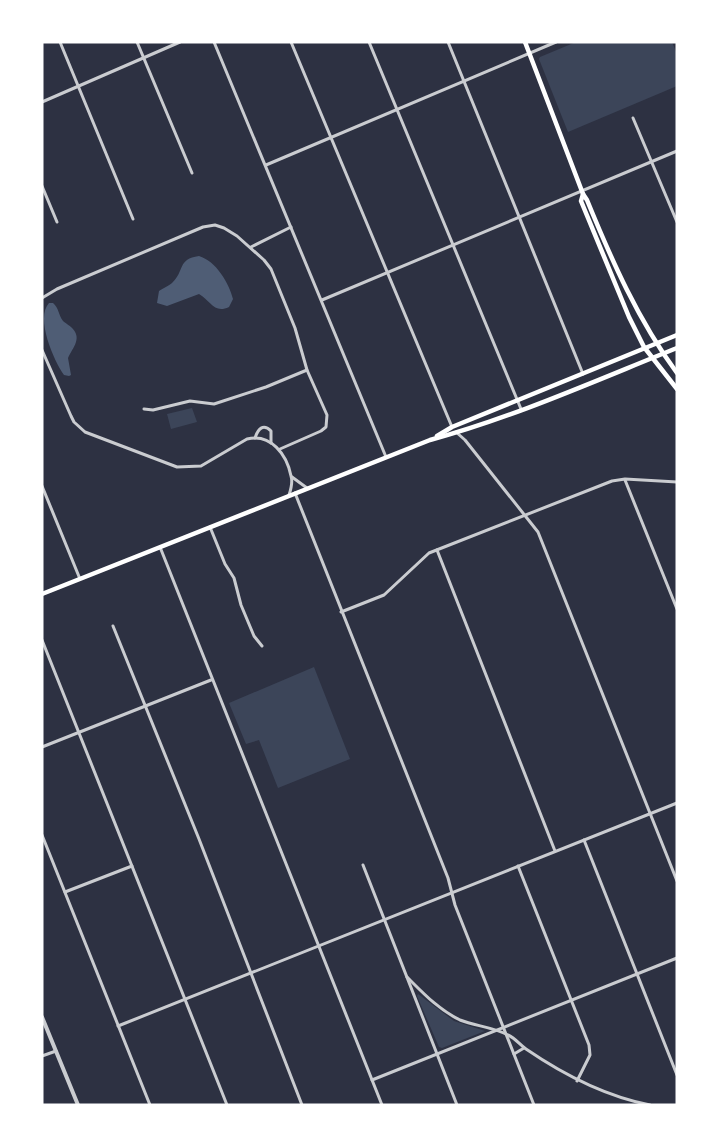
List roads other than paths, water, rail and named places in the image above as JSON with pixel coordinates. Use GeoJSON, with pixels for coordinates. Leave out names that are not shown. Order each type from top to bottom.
{"type":"FeatureCollection","features":[{"type":"Feature","properties":{"kind":"main road"},"geometry":{"type":"LineString","coordinates":[[525,42],[582,193],[630,299],[654,343],[677,373]]}},
{"type":"Feature","properties":{"kind":"main road"},"geometry":{"type":"LineString","coordinates":[[582,193],[581,201],[622,301],[644,347],[677,389]]}},
{"type":"Feature","properties":{"kind":"main road"},"geometry":{"type":"LineString","coordinates":[[430,440],[452,427],[677,335]]}},
{"type":"Feature","properties":{"kind":"main road"},"geometry":{"type":"LineString","coordinates":[[42,594],[430,440],[457,433],[677,348]]}},
{"type":"Feature","properties":{"kind":"street"},"geometry":{"type":"LineString","coordinates":[[60,42],[133,219]]}},
{"type":"Feature","properties":{"kind":"street"},"geometry":{"type":"LineString","coordinates":[[137,42],[192,173]]}},
{"type":"Feature","properties":{"kind":"street"},"geometry":{"type":"LineString","coordinates":[[42,102],[180,42]]}},
{"type":"Feature","properties":{"kind":"street"},"geometry":{"type":"LineString","coordinates":[[214,42],[386,458]]}},
{"type":"Feature","properties":{"kind":"street"},"geometry":{"type":"LineString","coordinates":[[291,42],[452,427],[465,440],[538,532],[677,881]]}},
{"type":"Feature","properties":{"kind":"street"},"geometry":{"type":"LineString","coordinates":[[369,42],[521,409]]}},
{"type":"Feature","properties":{"kind":"street"},"geometry":{"type":"LineString","coordinates":[[448,42],[583,374]]}},
{"type":"Feature","properties":{"kind":"street"},"geometry":{"type":"LineString","coordinates":[[266,165],[556,42]]}},
{"type":"Feature","properties":{"kind":"street"},"geometry":{"type":"LineString","coordinates":[[633,118],[677,222]]}},
{"type":"Feature","properties":{"kind":"street"},"geometry":{"type":"LineString","coordinates":[[322,300],[520,216],[582,193],[677,151]]}},
{"type":"Feature","properties":{"kind":"street"},"geometry":{"type":"LineString","coordinates":[[42,186],[57,222]]}},
{"type":"Feature","properties":{"kind":"street"},"geometry":{"type":"LineString","coordinates":[[42,298],[57,289],[203,227],[215,225],[224,228],[251,248],[271,269],[328,421],[321,431],[280,449]]}},
{"type":"Feature","properties":{"kind":"street"},"geometry":{"type":"LineString","coordinates":[[251,248],[291,228]]}},
{"type":"Feature","properties":{"kind":"street"},"geometry":{"type":"LineString","coordinates":[[42,350],[74,422],[90,434],[170,466],[193,468],[207,463],[242,442],[255,438],[271,443],[280,449],[292,477],[292,494],[443,867],[534,1105]]}},
{"type":"Feature","properties":{"kind":"street"},"geometry":{"type":"LineString","coordinates":[[144,409],[153,410],[190,401],[214,404],[267,387],[307,370]]}},
{"type":"Feature","properties":{"kind":"street"},"geometry":{"type":"LineString","coordinates":[[255,438],[258,429],[268,428],[272,436],[271,443]]}},
{"type":"Feature","properties":{"kind":"street"},"geometry":{"type":"LineString","coordinates":[[292,477],[307,488]]}},
{"type":"Feature","properties":{"kind":"street"},"geometry":{"type":"LineString","coordinates":[[625,479],[677,609]]}},
{"type":"Feature","properties":{"kind":"street"},"geometry":{"type":"LineString","coordinates":[[341,612],[384,595],[423,557],[437,550],[612,481],[625,479],[677,482]]}},
{"type":"Feature","properties":{"kind":"street"},"geometry":{"type":"LineString","coordinates":[[42,486],[80,579]]}},
{"type":"Feature","properties":{"kind":"street"},"geometry":{"type":"LineString","coordinates":[[210,527],[225,564],[234,578],[254,636],[262,646]]}},
{"type":"Feature","properties":{"kind":"street"},"geometry":{"type":"LineString","coordinates":[[160,547],[382,1105]]}},
{"type":"Feature","properties":{"kind":"street"},"geometry":{"type":"LineString","coordinates":[[437,550],[555,851]]}},
{"type":"Feature","properties":{"kind":"street"},"geometry":{"type":"LineString","coordinates":[[114,626],[302,1105]]}},
{"type":"Feature","properties":{"kind":"street"},"geometry":{"type":"LineString","coordinates":[[42,640],[227,1105]]}},
{"type":"Feature","properties":{"kind":"street"},"geometry":{"type":"LineString","coordinates":[[42,747],[212,680]]}},
{"type":"Feature","properties":{"kind":"street"},"geometry":{"type":"LineString","coordinates":[[118,1026],[677,803]]}},
{"type":"Feature","properties":{"kind":"street"},"geometry":{"type":"LineString","coordinates":[[42,835],[150,1105]]}},
{"type":"Feature","properties":{"kind":"street"},"geometry":{"type":"LineString","coordinates":[[584,840],[677,1075]]}},
{"type":"Feature","properties":{"kind":"street"},"geometry":{"type":"LineString","coordinates":[[363,865],[457,1105]]}},
{"type":"Feature","properties":{"kind":"street"},"geometry":{"type":"LineString","coordinates":[[65,892],[132,866]]}},
{"type":"Feature","properties":{"kind":"street"},"geometry":{"type":"LineString","coordinates":[[518,866],[590,1050],[590,1055],[578,1081]]}},
{"type":"Feature","properties":{"kind":"street"},"geometry":{"type":"LineString","coordinates":[[372,1080],[677,958]]}},
{"type":"Feature","properties":{"kind":"street"},"geometry":{"type":"LineString","coordinates":[[406,977],[435,1005],[446,1012],[460,1019],[506,1033],[524,1048],[578,1081],[615,1097],[650,1105]]}},
{"type":"Feature","properties":{"kind":"street"},"geometry":{"type":"LineString","coordinates":[[42,1017],[78,1105]]}},
{"type":"Feature","properties":{"kind":"street"},"geometry":{"type":"LineString","coordinates":[[514,1054],[524,1048]]}},
{"type":"Feature","properties":{"kind":"street"},"geometry":{"type":"LineString","coordinates":[[42,1056],[56,1051]]}}]}
